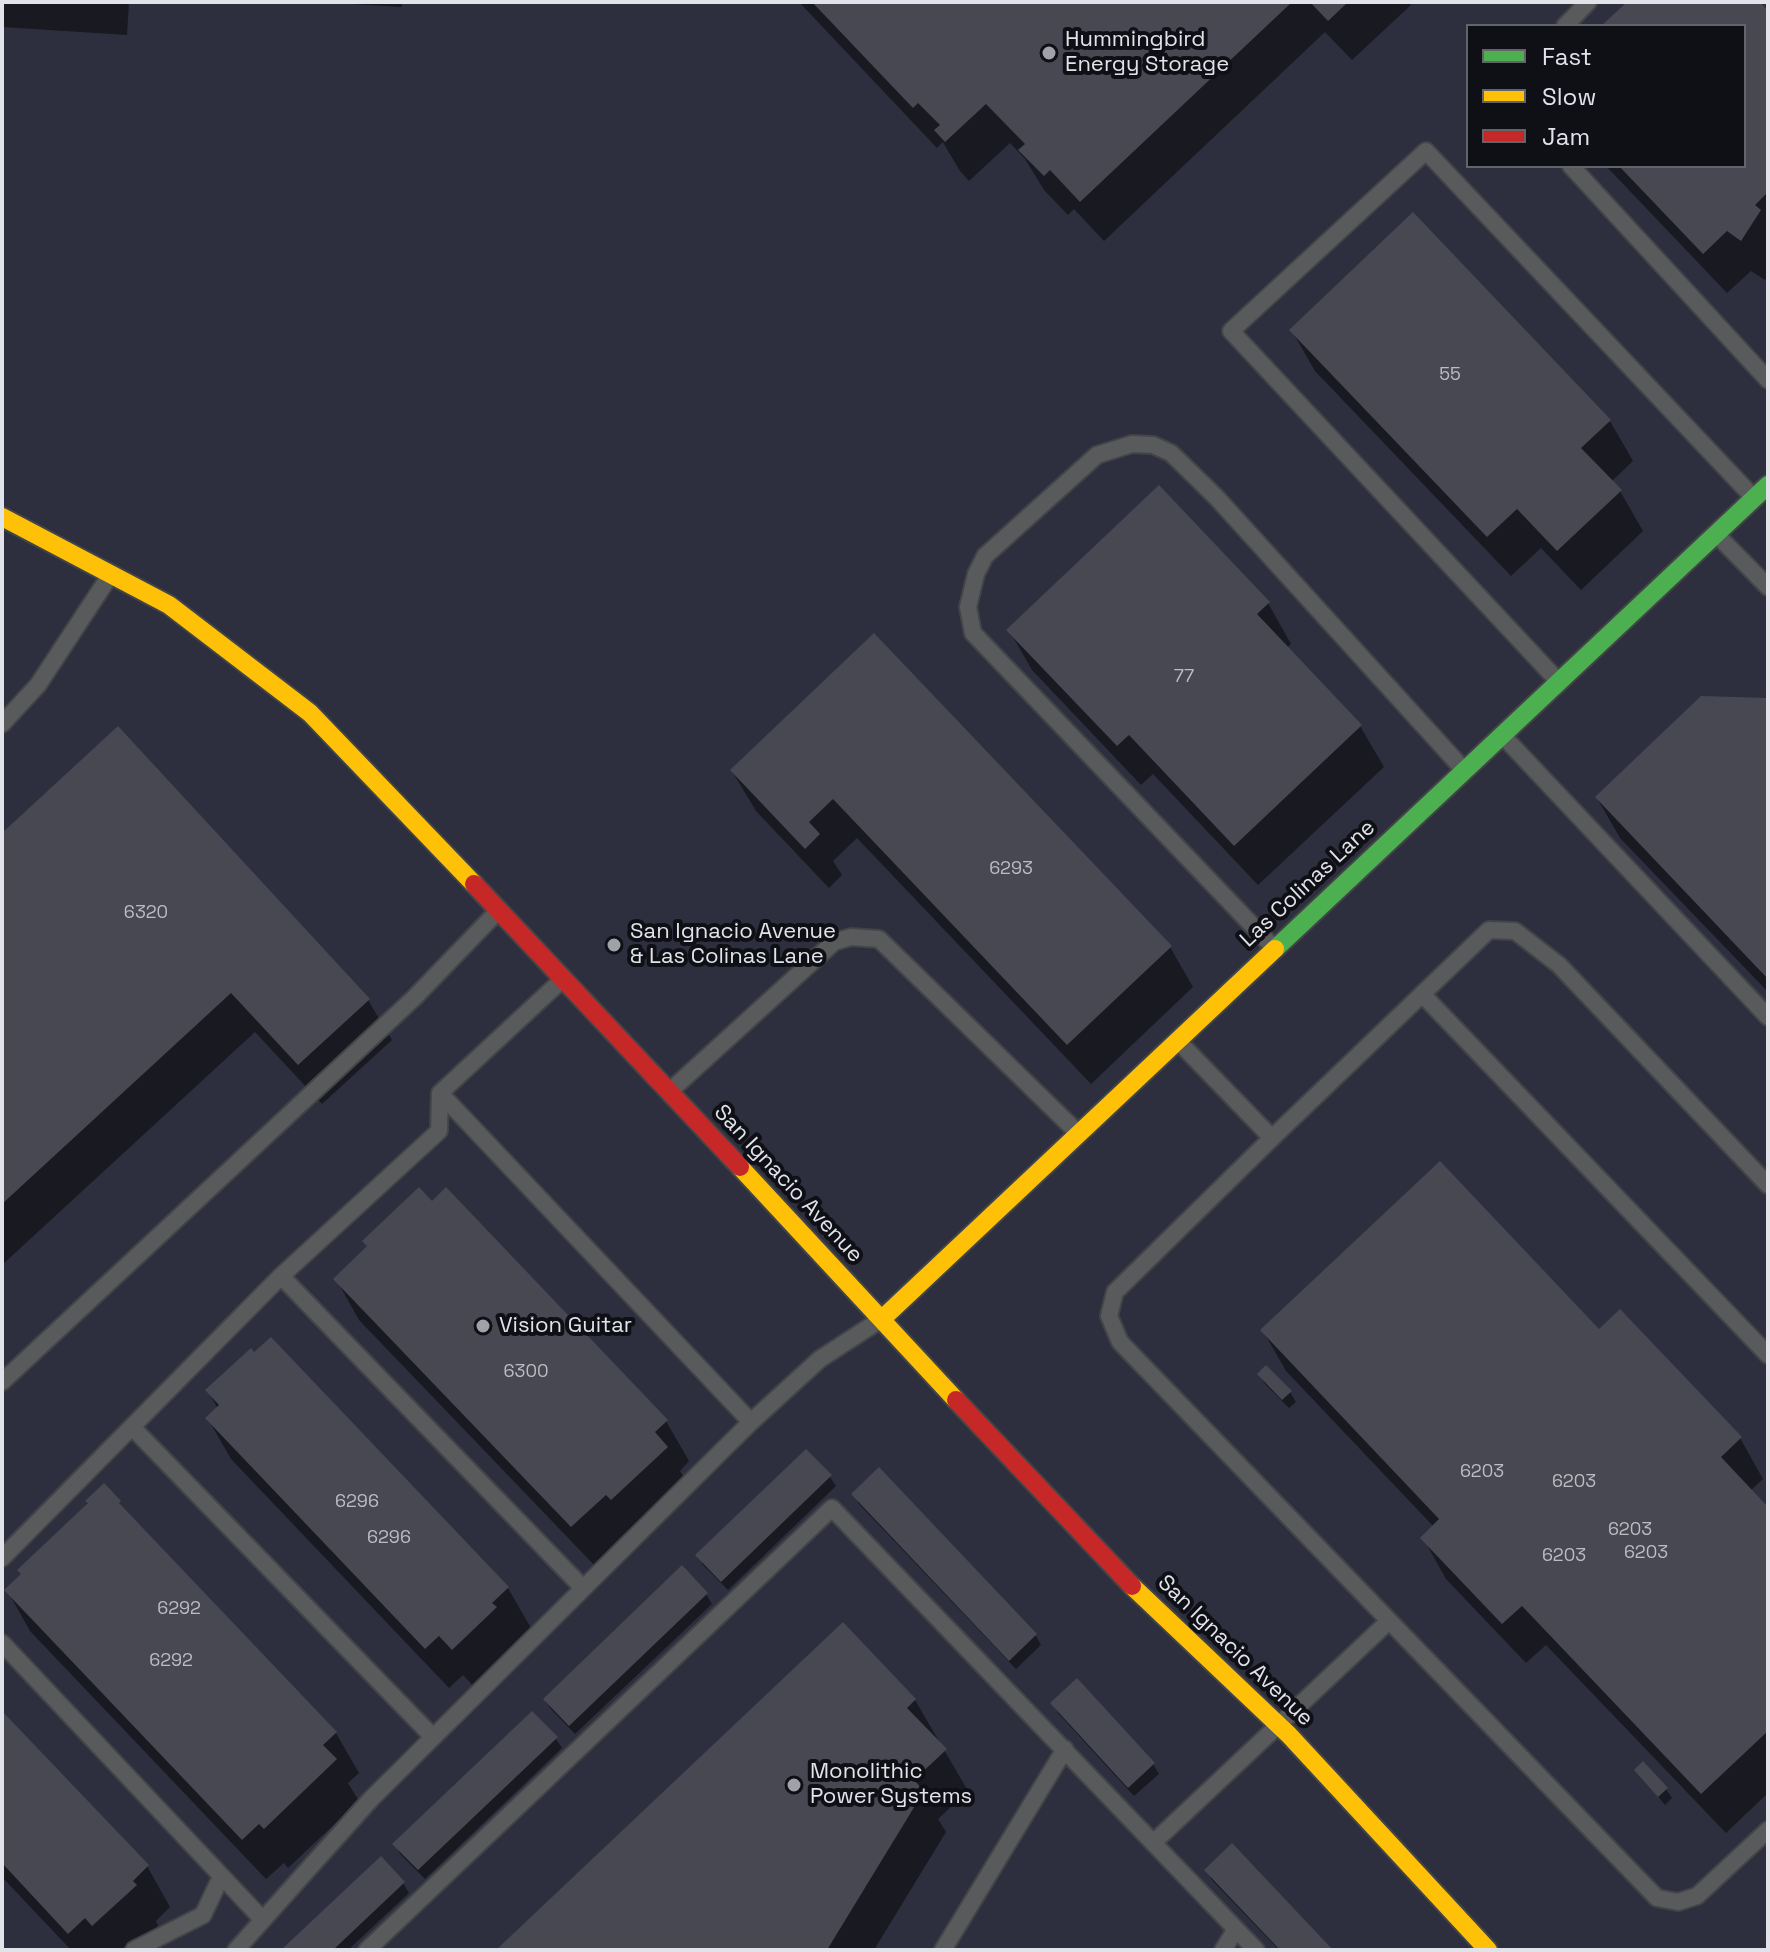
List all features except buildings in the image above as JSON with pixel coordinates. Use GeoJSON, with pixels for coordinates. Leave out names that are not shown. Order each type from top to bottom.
{"type":"FeatureCollection","features":[{"type":"Feature","properties":{"kind":"street","name":"Las Colinas Lane"},"geometry":{"type":"LineString","coordinates":[[882,1319],[1768,485]]}},
{"type":"Feature","properties":{"kind":"street","name":"San Ignacio Avenue"},"geometry":{"type":"LineString","coordinates":[[2,517],[169,605],[310,713],[564,978],[1111,1566],[1278,1725],[1488,1950]]}},
{"type":"Feature","properties":{"kind":"lane"},"geometry":{"type":"LineString","coordinates":[[1567,24],[1588,2]]}},
{"type":"Feature","properties":{"kind":"lane"},"geometry":{"type":"LineString","coordinates":[[1559,682],[1231,331],[1426,151],[1754,498]]}},
{"type":"Feature","properties":{"kind":"lane"},"geometry":{"type":"LineString","coordinates":[[1573,168],[1768,380]]}},
{"type":"Feature","properties":{"kind":"lane"},"geometry":{"type":"LineString","coordinates":[[1275,948],[973,633],[968,607],[976,574],[985,556],[1097,455],[1132,444],[1153,445],[1171,453],[1217,498],[1464,770]]}},
{"type":"Feature","properties":{"kind":"lane"},"geometry":{"type":"LineString","coordinates":[[1716,533],[1768,587]]}},
{"type":"Feature","properties":{"kind":"lane"},"geometry":{"type":"LineString","coordinates":[[2,724],[38,685],[76,632],[111,574]]}},
{"type":"Feature","properties":{"kind":"lane"},"geometry":{"type":"LineString","coordinates":[[1502,735],[1768,1017]]}},
{"type":"Feature","properties":{"kind":"lane"},"geometry":{"type":"LineString","coordinates":[[2,1382],[414,998],[499,909]]}},
{"type":"Feature","properties":{"kind":"lane"},"geometry":{"type":"LineString","coordinates":[[1768,1185],[1559,965],[1515,931],[1489,930],[1115,1292],[1109,1316],[1120,1342],[1657,1898],[1678,1902],[1697,1896],[1768,1830]]}},
{"type":"Feature","properties":{"kind":"lane"},"geometry":{"type":"LineString","coordinates":[[669,1092],[834,942],[851,937],[879,939],[1078,1133]]}},
{"type":"Feature","properties":{"kind":"lane"},"geometry":{"type":"LineString","coordinates":[[2,1558],[281,1276],[439,1131],[440,1093],[564,978]]}},
{"type":"Feature","properties":{"kind":"lane"},"geometry":{"type":"LineString","coordinates":[[1422,994],[1768,1355]]}},
{"type":"Feature","properties":{"kind":"lane"},"geometry":{"type":"LineString","coordinates":[[1177,1039],[1272,1138]]}},
{"type":"Feature","properties":{"kind":"lane"},"geometry":{"type":"LineString","coordinates":[[440,1093],[751,1422]]}},
{"type":"Feature","properties":{"kind":"lane"},"geometry":{"type":"LineString","coordinates":[[281,1276],[583,1588]]}},
{"type":"Feature","properties":{"kind":"lane"},"geometry":{"type":"LineString","coordinates":[[236,1950],[371,1799],[751,1422],[820,1359],[882,1319]]}},
{"type":"Feature","properties":{"kind":"lane"},"geometry":{"type":"LineString","coordinates":[[132,1427],[433,1737]]}},
{"type":"Feature","properties":{"kind":"lane"},"geometry":{"type":"LineString","coordinates":[[367,1950],[832,1508],[1256,1950]]}},
{"type":"Feature","properties":{"kind":"lane"},"geometry":{"type":"LineString","coordinates":[[1154,1842],[1389,1621]]}},
{"type":"Feature","properties":{"kind":"lane"},"geometry":{"type":"LineString","coordinates":[[2,1643],[263,1920]]}},
{"type":"Feature","properties":{"kind":"lane"},"geometry":{"type":"LineString","coordinates":[[943,1950],[1065,1749]]}},
{"type":"Feature","properties":{"kind":"lane"},"geometry":{"type":"LineString","coordinates":[[134,1950],[203,1915],[221,1877]]}},
{"type":"Feature","properties":{"kind":"lane"},"geometry":{"type":"LineString","coordinates":[[1223,1950],[1236,1929]]}},
{"type":"Feature","properties":{"kind":"shaded area"},"geometry":{"type":"Polygon","coordinates":[[[2,2],[1768,2],[1768,1950],[2,1950],[2,2]]]}},
{"type":"Feature","properties":{"kind":"traffic: fast"},"geometry":{"type":"LineString","coordinates":[[1275,949],[1768,485]]}},
{"type":"Feature","properties":{"kind":"traffic: slow"},"geometry":{"type":"LineString","coordinates":[[2,517],[169,605],[310,713],[474,884]]}},
{"type":"Feature","properties":{"kind":"traffic: slow"},"geometry":{"type":"LineString","coordinates":[[882,1319],[1275,949]]}},
{"type":"Feature","properties":{"kind":"traffic: slow"},"geometry":{"type":"LineString","coordinates":[[740,1167],[956,1400]]}},
{"type":"Feature","properties":{"kind":"traffic: slow"},"geometry":{"type":"LineString","coordinates":[[1132,1586],[1289,1735],[1488,1950]]}},
{"type":"Feature","properties":{"kind":"traffic: jam"},"geometry":{"type":"LineString","coordinates":[[474,884],[740,1167]]}},
{"type":"Feature","properties":{"kind":"traffic: jam"},"geometry":{"type":"LineString","coordinates":[[956,1400],[1132,1586]]}},
{"type":"Feature","properties":{"kind":"place","name":"Hummingbird Energy Storage"},"geometry":{"type":"Point","coordinates":[1049,53]}},
{"type":"Feature","properties":{"kind":"place","name":"San Ignacio Avenue & Las Colinas Lane"},"geometry":{"type":"Point","coordinates":[614,945]}},
{"type":"Feature","properties":{"kind":"place","name":"Vision Guitar"},"geometry":{"type":"Point","coordinates":[483,1326]}},
{"type":"Feature","properties":{"kind":"place","name":"Monolithic Power Systems"},"geometry":{"type":"Point","coordinates":[794,1785]}}]}
